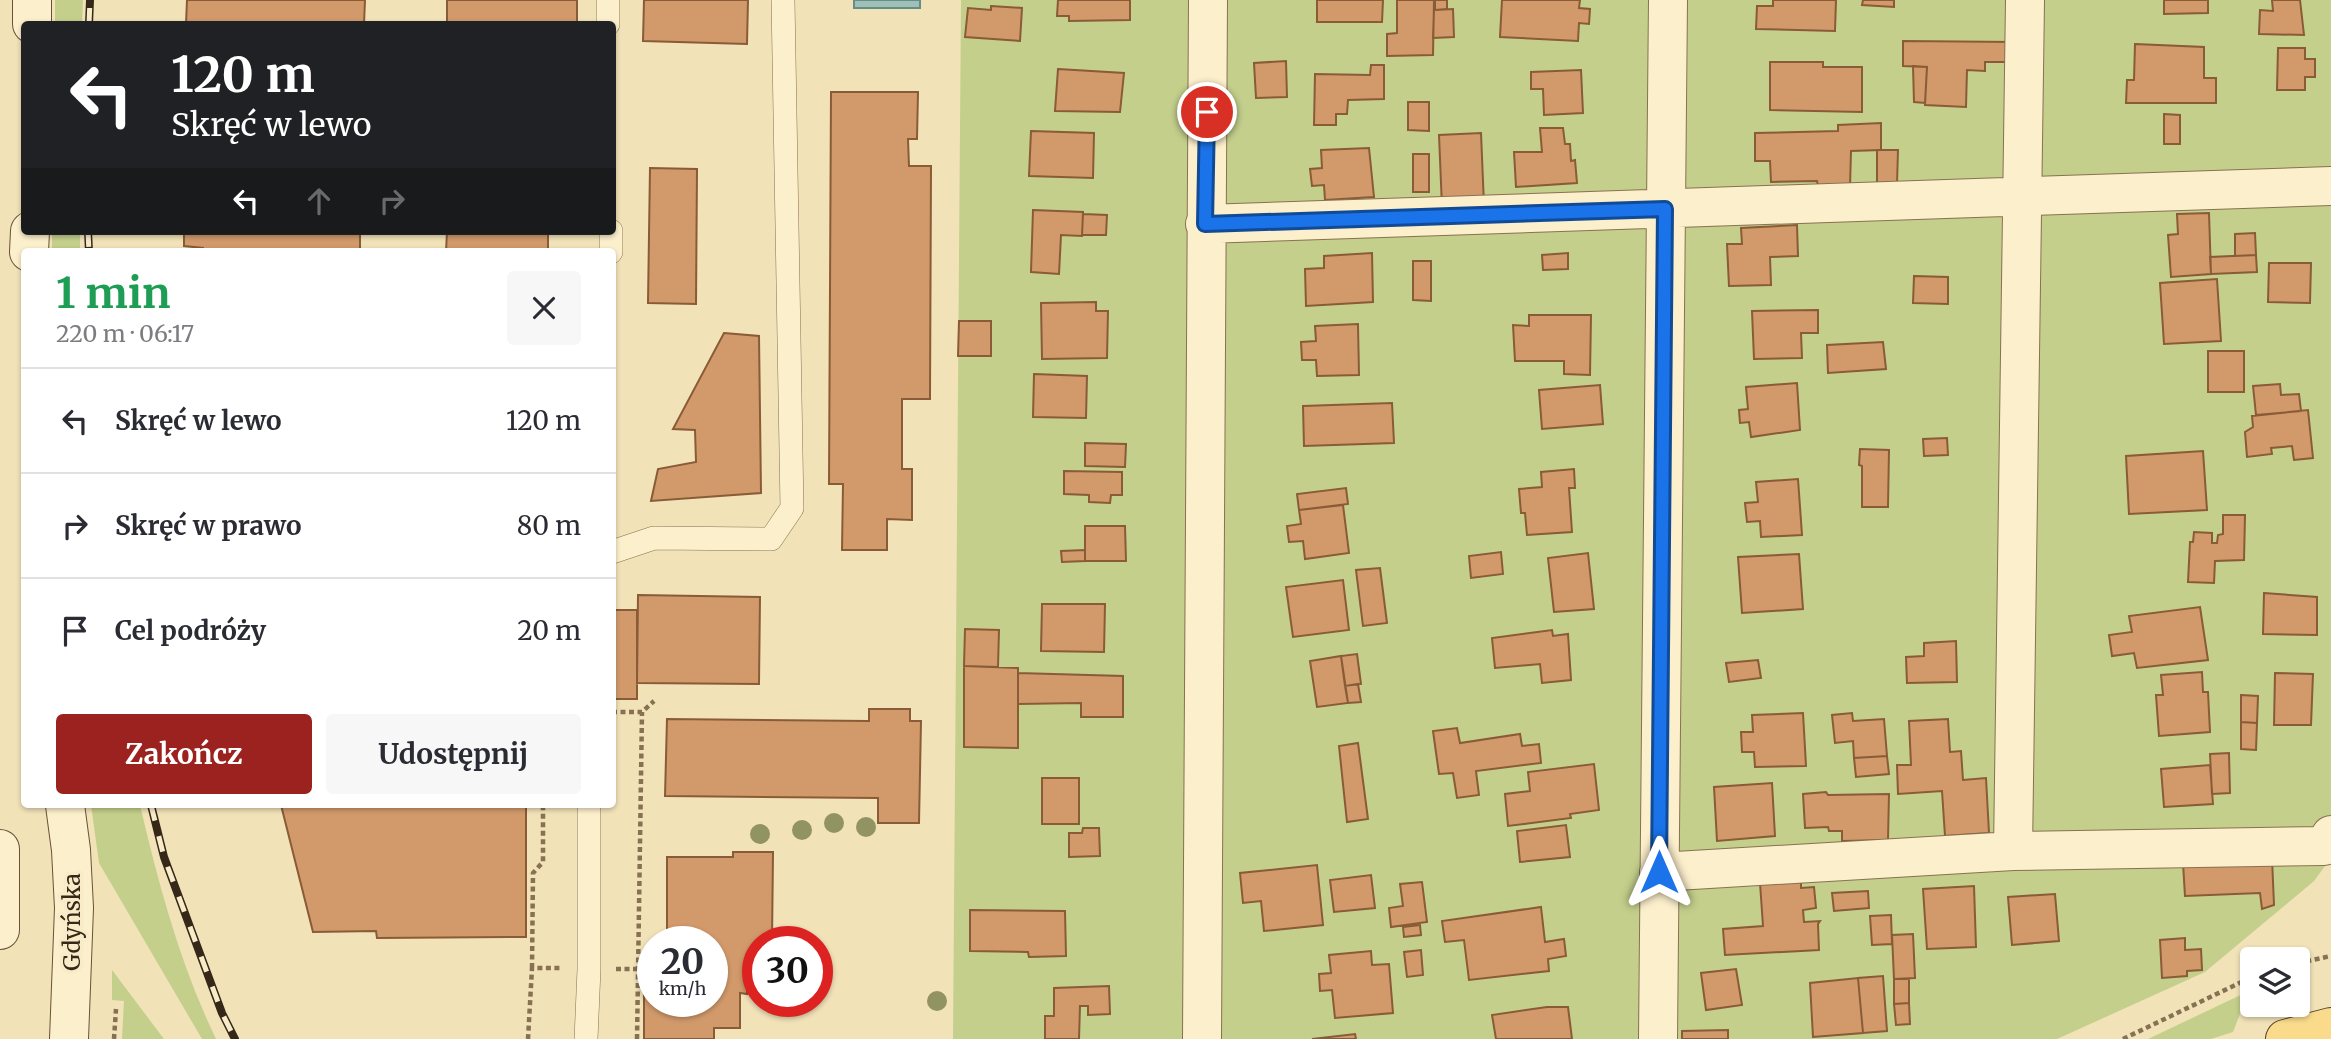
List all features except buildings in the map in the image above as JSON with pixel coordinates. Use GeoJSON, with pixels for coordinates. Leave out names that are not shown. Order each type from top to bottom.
{"type":"FeatureCollection","features":[{"type":"Feature","properties":{"kind":"main road"},"geometry":{"type":"LineString","coordinates":[[2285,1039],[2331,1027]]}},
{"type":"Feature","properties":{"kind":"street"},"geometry":{"type":"LineString","coordinates":[[32,0],[32,21]]}},
{"type":"Feature","properties":{"kind":"street"},"geometry":{"type":"LineString","coordinates":[[1202,1039],[1208,0]]}},
{"type":"Feature","properties":{"kind":"street"},"geometry":{"type":"LineString","coordinates":[[1657,1039],[1668,0]]}},
{"type":"Feature","properties":{"kind":"street"},"geometry":{"type":"LineString","coordinates":[[2013,851],[2025,0]]}},
{"type":"Feature","properties":{"kind":"street"},"geometry":{"type":"LineString","coordinates":[[1205,224],[2331,186]]}},
{"type":"Feature","properties":{"kind":"street","name":"Gdyńska"},"geometry":{"type":"LineString","coordinates":[[65,808],[74,908],[69,1039]]}},
{"type":"Feature","properties":{"kind":"street"},"geometry":{"type":"LineString","coordinates":[[0,849],[0,930]]}},
{"type":"Feature","properties":{"kind":"street"},"geometry":{"type":"LineString","coordinates":[[1659,872],[2013,851],[2329,850]]}},
{"type":"Feature","properties":{"kind":"lane"},"geometry":{"type":"LineString","coordinates":[[608,0],[608,21]]}},
{"type":"Feature","properties":{"kind":"lane"},"geometry":{"type":"LineString","coordinates":[[616,551],[654,538],[771,539],[792,508],[783,0]]}},
{"type":"Feature","properties":{"kind":"lane"},"geometry":{"type":"LineString","coordinates":[[586,1039],[589,808]]}},
{"type":"Feature","properties":{"kind":"path"},"geometry":{"type":"LineString","coordinates":[[616,712],[642,712],[654,701]]}},
{"type":"Feature","properties":{"kind":"path"},"geometry":{"type":"LineString","coordinates":[[637,1039],[642,712]]}},
{"type":"Feature","properties":{"kind":"path"},"geometry":{"type":"LineString","coordinates":[[532,968],[533,873],[542,862],[543,808]]}},
{"type":"Feature","properties":{"kind":"path"},"geometry":{"type":"LineString","coordinates":[[2310,960],[2331,956]]}},
{"type":"Feature","properties":{"kind":"path"},"geometry":{"type":"LineString","coordinates":[[2123,1039],[2240,983]]}},
{"type":"Feature","properties":{"kind":"path"},"geometry":{"type":"LineString","coordinates":[[114,1039],[116,1010]]}},
{"type":"Feature","properties":{"kind":"green space"},"geometry":{"type":"Polygon","coordinates":[[[55,0],[83,0],[82,21],[55,21],[55,0]]]}},
{"type":"Feature","properties":{"kind":"green space"},"geometry":{"type":"Polygon","coordinates":[[[961,0],[2331,0],[2331,858],[2314,881],[2205,972],[2057,1039],[953,1039],[961,0]]]}},
{"type":"Feature","properties":{"kind":"green space"},"geometry":{"type":"Polygon","coordinates":[[[52,235],[80,235],[80,248],[52,248],[52,235]]]}},
{"type":"Feature","properties":{"kind":"green space"},"geometry":{"type":"Polygon","coordinates":[[[91,808],[141,808],[172,924],[203,1011],[216,1039],[202,1039],[99,863],[91,808]]]}},
{"type":"Feature","properties":{"kind":"green space"},"geometry":{"type":"Polygon","coordinates":[[[112,970],[164,1039],[122,1039],[124,1001],[112,1000],[112,970]]]}},
{"type":"Feature","properties":{"kind":"green space"},"geometry":{"type":"Polygon","coordinates":[[[2240,995],[2240,1014],[2233,1032],[2211,1039],[2148,1039],[2240,995]]]}},
{"type":"Feature","properties":{"kind":"water"},"geometry":{"type":"Polygon","coordinates":[[[854,0],[920,0],[920,8],[854,8],[854,0]]]}},
{"type":"Feature","properties":{"kind":"railway"},"geometry":{"type":"LineString","coordinates":[[89,21],[90,0]]}},
{"type":"Feature","properties":{"kind":"railway"},"geometry":{"type":"LineString","coordinates":[[88,235],[89,248]]}},
{"type":"Feature","properties":{"kind":"railway"},"geometry":{"type":"LineString","coordinates":[[152,808],[164,857],[222,1013],[235,1039]]}},
{"type":"Feature","properties":{"kind":"route"},"geometry":{"type":"LineString","coordinates":[[1207,112],[1205,224],[1665,209],[1659,872]]}}]}
